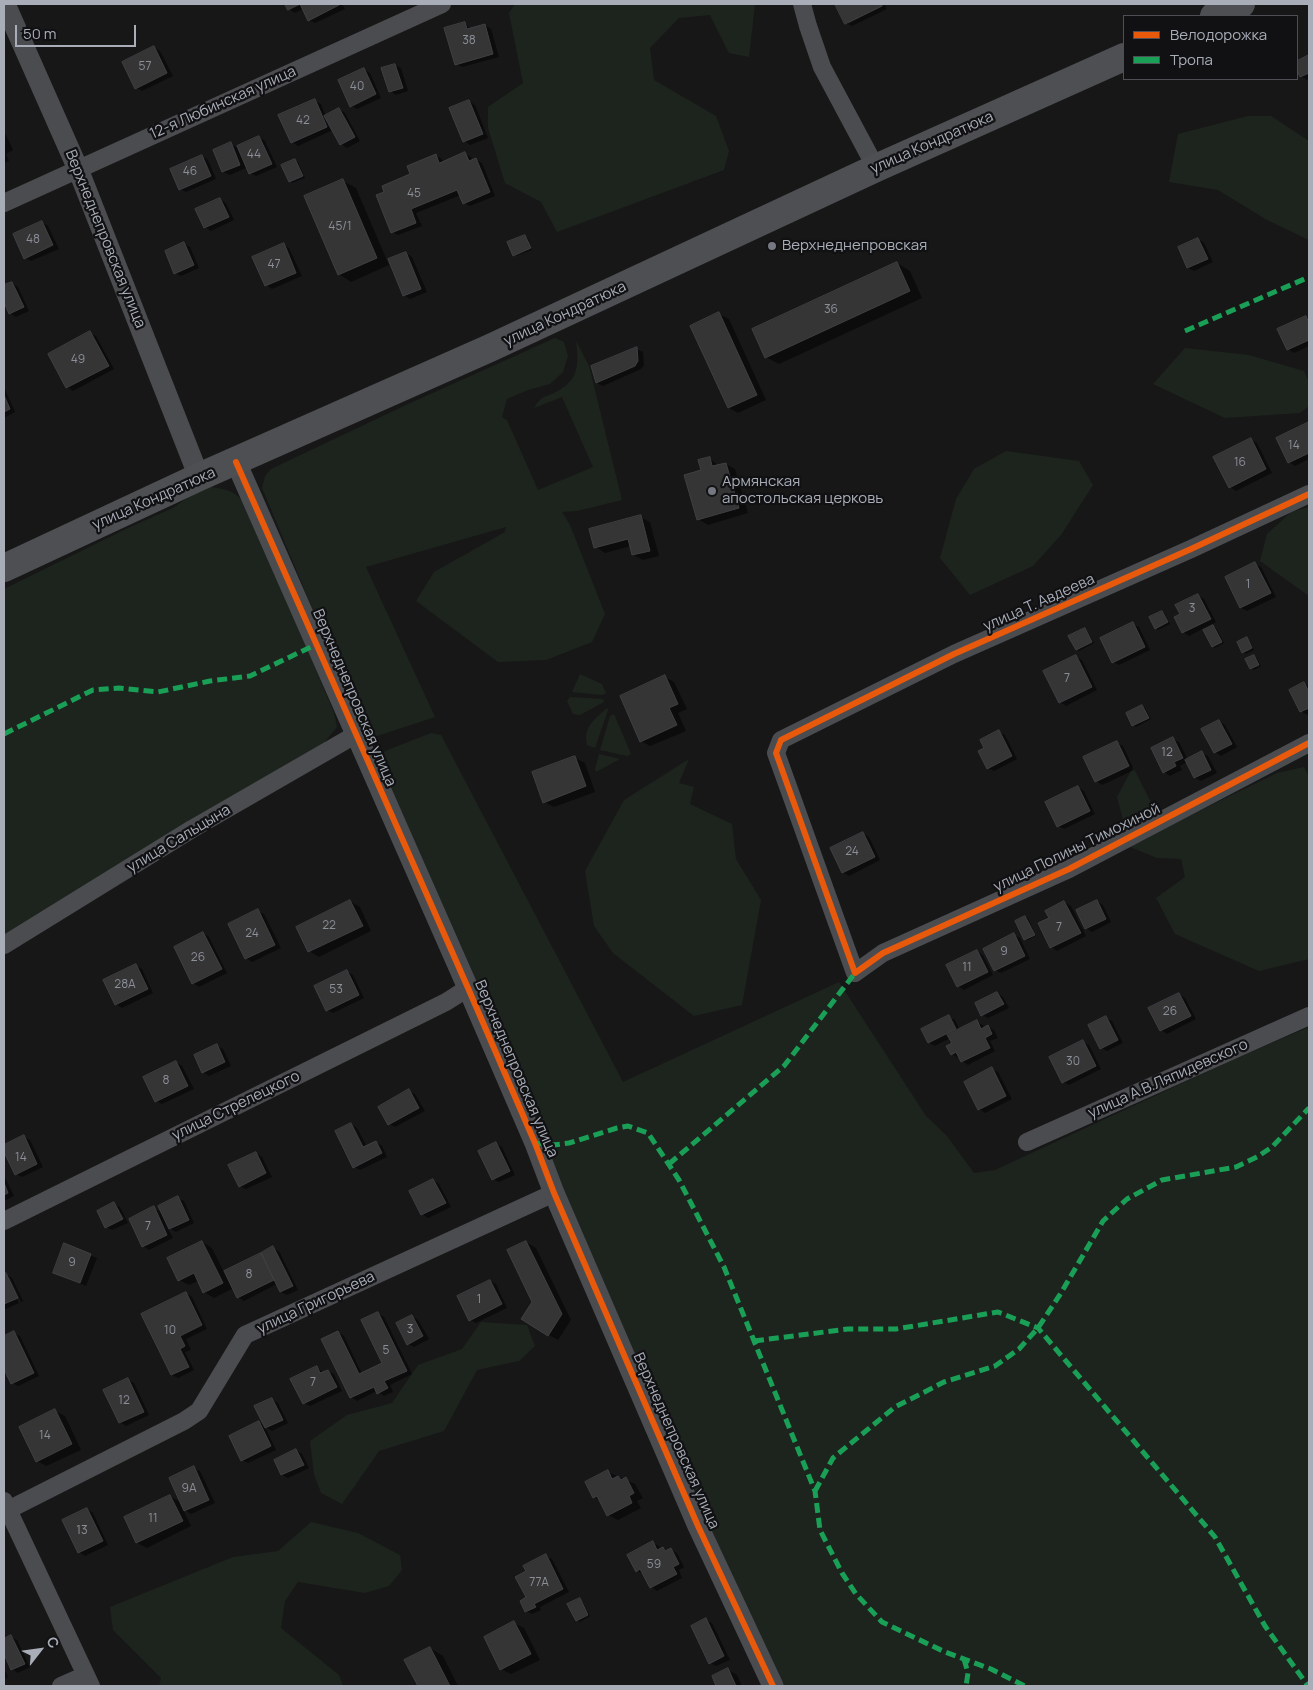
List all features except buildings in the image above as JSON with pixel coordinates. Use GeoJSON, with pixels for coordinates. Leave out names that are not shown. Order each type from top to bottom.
{"type":"FeatureCollection","features":[{"type":"Feature","properties":{"kind":"main road"},"geometry":{"type":"LineString","coordinates":[[1216,15],[1241,4]]}},
{"type":"Feature","properties":{"kind":"main road","name":"улица Кондратюка"},"geometry":{"type":"LineString","coordinates":[[4,568],[199,477],[490,348],[876,168],[1123,57]]}},
{"type":"Feature","properties":{"kind":"street","name":"Верхнеднепровская улица"},"geometry":{"type":"LineString","coordinates":[[5,4],[78,169],[199,477]]}},
{"type":"Feature","properties":{"kind":"street","name":"12-я Любинская улица"},"geometry":{"type":"LineString","coordinates":[[4,203],[442,4]]}},
{"type":"Feature","properties":{"kind":"street"},"geometry":{"type":"LineString","coordinates":[[802,4],[822,67],[876,168]]}},
{"type":"Feature","properties":{"kind":"street","name":"Верхнеднепровская улица"},"geometry":{"type":"LineString","coordinates":[[236,462],[314,636],[355,736],[468,988],[535,1143],[554,1193],[698,1526],[773,1686]]}},
{"type":"Feature","properties":{"kind":"street","name":"улица Т. Авдеева"},"geometry":{"type":"LineString","coordinates":[[855,973],[781,770],[776,753],[781,740],[954,654],[1191,549],[1309,494]]}},
{"type":"Feature","properties":{"kind":"street","name":"улица Сальцына"},"geometry":{"type":"LineString","coordinates":[[4,945],[192,829],[355,736]]}},
{"type":"Feature","properties":{"kind":"street","name":"улица Полины Тимохиной"},"geometry":{"type":"LineString","coordinates":[[855,973],[883,953],[1069,869],[1309,744]]}},
{"type":"Feature","properties":{"kind":"street","name":"улица Стрелецкого"},"geometry":{"type":"LineString","coordinates":[[4,1221],[446,1002],[468,988]]}},
{"type":"Feature","properties":{"kind":"street","name":"улица А.В.Ляпидевского"},"geometry":{"type":"LineString","coordinates":[[1027,1142],[1309,1016]]}},
{"type":"Feature","properties":{"kind":"street","name":"улица Григорьева"},"geometry":{"type":"LineString","coordinates":[[6,1505],[184,1421],[199,1411],[245,1335],[554,1193]]}},
{"type":"Feature","properties":{"kind":"street"},"geometry":{"type":"LineString","coordinates":[[6,1505],[88,1680],[61,1686]]}},
{"type":"Feature","properties":{"kind":"shaded area"},"geometry":{"type":"Polygon","coordinates":[[[515,4],[755,4],[749,57],[729,53],[710,15],[679,18],[650,48],[654,80],[716,116],[729,151],[724,170],[557,232],[541,202],[505,183],[488,128],[488,107],[523,83],[509,13],[515,4]]]}},
{"type":"Feature","properties":{"kind":"shaded area"},"geometry":{"type":"Polygon","coordinates":[[[1248,116],[1271,116],[1309,141],[1309,240],[1267,220],[1218,190],[1169,182],[1178,134],[1248,116]]]}},
{"type":"Feature","properties":{"kind":"shaded area"},"geometry":{"type":"Polygon","coordinates":[[[555,338],[564,342],[568,356],[563,372],[550,384],[528,390],[507,399],[502,417],[507,420],[538,490],[593,467],[562,397],[534,408],[541,399],[564,387],[573,377],[577,365],[576,341],[589,366],[622,500],[577,511],[562,512],[570,525],[605,614],[592,642],[546,660],[498,662],[416,601],[434,572],[505,532],[506,527],[366,567],[435,717],[377,736],[370,735],[363,730],[262,488],[265,476],[271,469],[406,405],[555,338]]]}},
{"type":"Feature","properties":{"kind":"shaded area"},"geometry":{"type":"Polygon","coordinates":[[[1185,348],[1249,355],[1304,371],[1309,382],[1309,406],[1300,413],[1225,418],[1153,384],[1185,348]]]}},
{"type":"Feature","properties":{"kind":"shaded area"},"geometry":{"type":"Polygon","coordinates":[[[1006,451],[1079,461],[1093,485],[1061,535],[1033,566],[970,595],[940,558],[956,499],[974,469],[1006,451]]]}},
{"type":"Feature","properties":{"kind":"shaded area"},"geometry":{"type":"Polygon","coordinates":[[[210,487],[234,493],[251,512],[334,713],[337,727],[323,744],[4,935],[4,589],[175,507],[193,493],[210,487]]]}},
{"type":"Feature","properties":{"kind":"shaded area"},"geometry":{"type":"Polygon","coordinates":[[[1309,507],[1309,596],[1260,561],[1267,534],[1291,512],[1309,507]]]}},
{"type":"Feature","properties":{"kind":"shaded area"},"geometry":{"type":"Polygon","coordinates":[[[580,674],[602,684],[606,693],[602,695],[572,692],[580,674]]]}},
{"type":"Feature","properties":{"kind":"shaded area"},"geometry":{"type":"Polygon","coordinates":[[[570,697],[603,699],[604,702],[580,715],[573,714],[567,701],[570,697]]]}},
{"type":"Feature","properties":{"kind":"shaded area"},"geometry":{"type":"Polygon","coordinates":[[[607,708],[608,710],[595,748],[587,745],[588,729],[594,720],[607,708]]]}},
{"type":"Feature","properties":{"kind":"shaded area"},"geometry":{"type":"Polygon","coordinates":[[[614,714],[631,754],[627,756],[600,750],[610,716],[614,714]]]}},
{"type":"Feature","properties":{"kind":"shaded area"},"geometry":{"type":"Polygon","coordinates":[[[431,733],[441,735],[623,1082],[839,982],[926,1116],[947,1136],[974,1173],[995,1170],[1228,1062],[1309,1027],[1309,1686],[782,1686],[644,1390],[377,761],[385,751],[431,733]]]}},
{"type":"Feature","properties":{"kind":"shaded area"},"geometry":{"type":"Polygon","coordinates":[[[599,754],[620,759],[596,772],[599,754]]]}},
{"type":"Feature","properties":{"kind":"shaded area"},"geometry":{"type":"Polygon","coordinates":[[[689,759],[679,783],[694,787],[690,804],[732,824],[736,859],[761,900],[742,1005],[694,1016],[613,953],[594,926],[585,871],[624,800],[689,759]]]}},
{"type":"Feature","properties":{"kind":"shaded area"},"geometry":{"type":"Polygon","coordinates":[[[1133,767],[1164,828],[1277,773],[1304,767],[1309,777],[1309,959],[1259,971],[1175,934],[1156,898],[1185,877],[1181,859],[1157,858],[1130,847],[1117,797],[1133,767]]]}},
{"type":"Feature","properties":{"kind":"shaded area"},"geometry":{"type":"Polygon","coordinates":[[[481,1322],[527,1325],[535,1346],[519,1361],[477,1370],[444,1431],[379,1451],[342,1504],[321,1493],[314,1474],[310,1441],[347,1415],[392,1403],[418,1365],[462,1349],[481,1322]]]}},
{"type":"Feature","properties":{"kind":"shaded area"},"geometry":{"type":"Polygon","coordinates":[[[311,1522],[358,1533],[400,1555],[402,1570],[389,1586],[365,1593],[298,1582],[285,1601],[281,1628],[339,1675],[343,1686],[159,1686],[161,1678],[113,1630],[110,1607],[233,1557],[278,1551],[311,1522]]]}},
{"type":"Feature","properties":{"kind":"marked path"},"geometry":{"type":"LineString","coordinates":[[1185,331],[1309,277]]}},
{"type":"Feature","properties":{"kind":"marked path"},"geometry":{"type":"LineString","coordinates":[[4,734],[93,690],[119,688],[158,692],[210,681],[250,676],[317,644]]}},
{"type":"Feature","properties":{"kind":"marked path"},"geometry":{"type":"LineString","coordinates":[[669,1164],[784,1066],[855,973]]}},
{"type":"Feature","properties":{"kind":"marked path"},"geometry":{"type":"LineString","coordinates":[[815,1491],[833,1458],[895,1407],[944,1382],[995,1366],[1019,1349],[1038,1328],[1061,1293],[1103,1221],[1127,1199],[1162,1180],[1236,1167],[1257,1157],[1272,1147],[1309,1108]]}},
{"type":"Feature","properties":{"kind":"marked path"},"geometry":{"type":"LineString","coordinates":[[535,1143],[553,1145],[569,1143],[628,1126],[648,1133],[679,1180],[724,1267],[815,1491],[820,1530],[842,1573],[856,1594],[882,1622],[945,1652],[991,1669],[1025,1686]]}},
{"type":"Feature","properties":{"kind":"marked path"},"geometry":{"type":"LineString","coordinates":[[754,1341],[848,1329],[896,1329],[998,1312],[1038,1328],[1215,1537],[1265,1626],[1308,1686]]}},
{"type":"Feature","properties":{"kind":"marked path"},"geometry":{"type":"LineString","coordinates":[[964,1659],[968,1673],[966,1686]]}},
{"type":"Feature","properties":{"kind":"cycle path"},"geometry":{"type":"LineString","coordinates":[[236,462],[468,988],[535,1143],[554,1193],[698,1526],[773,1686]]}},
{"type":"Feature","properties":{"kind":"cycle path"},"geometry":{"type":"LineString","coordinates":[[1309,494],[1191,549],[954,654],[781,740],[776,753],[855,973],[883,953],[1069,869],[1309,743]]}},
{"type":"Feature","properties":{"kind":"place","name":"Верхнеднепровская"},"geometry":{"type":"Point","coordinates":[772,246]}},
{"type":"Feature","properties":{"kind":"place","name":"Армянская апостольская церковь"},"geometry":{"type":"Point","coordinates":[712,491]}}]}
